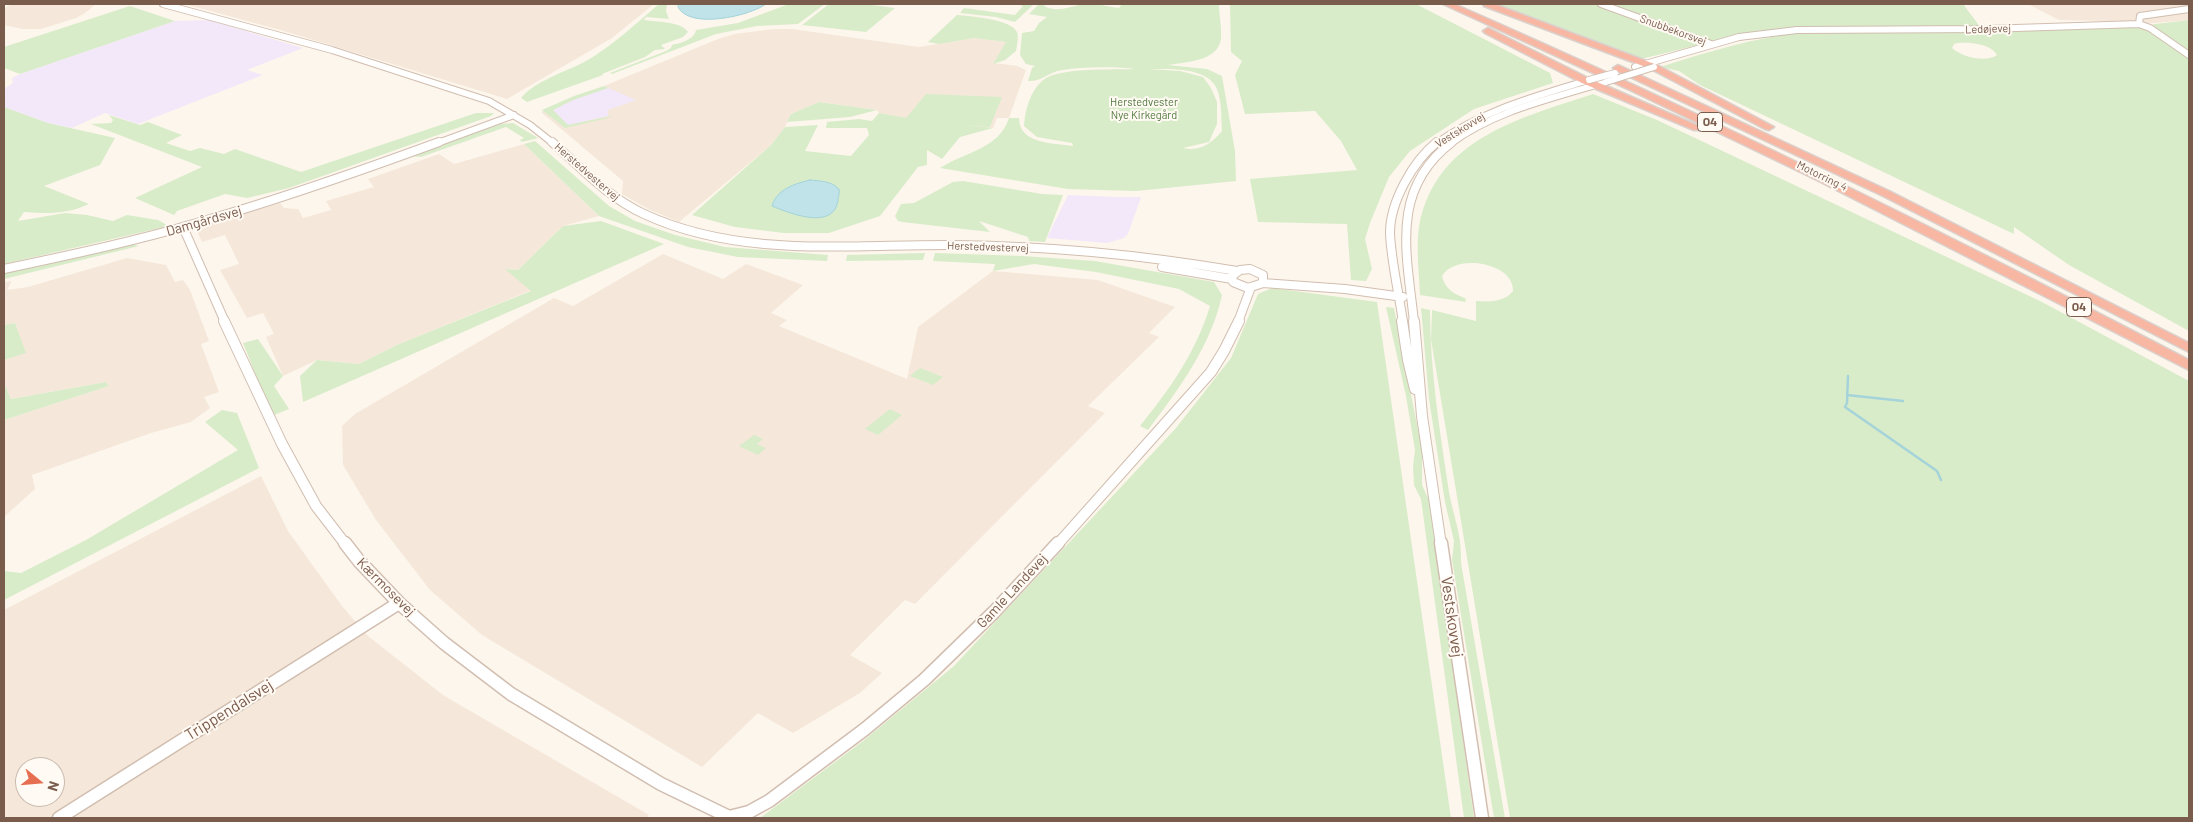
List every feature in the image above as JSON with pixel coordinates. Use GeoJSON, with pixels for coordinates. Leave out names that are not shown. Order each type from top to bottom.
{"type":"FeatureCollection","features":[{"type":"Feature","properties":{"kind":"highway"},"geometry":{"type":"LineString","coordinates":[[1470,4],[1584,53]]}},
{"type":"Feature","properties":{"kind":"highway","name":"O4"},"geometry":{"type":"LineString","coordinates":[[1487,4],[1644,66],[1877,184],[1937,219]]}},
{"type":"Feature","properties":{"kind":"highway","name":"O4"},"geometry":{"type":"LineString","coordinates":[[1444,6],[1595,82],[1720,137],[1934,238],[1968,250]]}},
{"type":"Feature","properties":{"kind":"highway","name":"Motorring 4"},"geometry":{"type":"LineString","coordinates":[[1444,6],[1690,112],[1968,250],[2189,366]]}},
{"type":"Feature","properties":{"kind":"highway","name":"Motorring 4"},"geometry":{"type":"LineString","coordinates":[[1611,65],[1778,142],[1937,219],[2189,348]]}},
{"type":"Feature","properties":{"kind":"street","name":"Herstedvestervej"},"geometry":{"type":"LineString","coordinates":[[163,4],[332,50],[469,93],[512,113],[551,141],[599,185],[622,202],[646,215],[682,228],[736,239],[782,244],[963,246],[1090,253],[1237,271],[1250,270],[1263,279]]}},
{"type":"Feature","properties":{"kind":"street","name":"Snubbekorsvej"},"geometry":{"type":"LineString","coordinates":[[1601,4],[1714,45]]}},
{"type":"Feature","properties":{"kind":"street","name":"Ledøjevej"},"geometry":{"type":"LineString","coordinates":[[1644,66],[1739,37],[1778,32],[1821,29],[1985,29],[2139,24],[2140,16],[2189,8]]}},
{"type":"Feature","properties":{"kind":"street"},"geometry":{"type":"LineString","coordinates":[[2139,24],[2150,28],[2189,55]]}},
{"type":"Feature","properties":{"kind":"street","name":"Ledøjevej"},"geometry":{"type":"LineString","coordinates":[[1644,66],[1714,45]]}},
{"type":"Feature","properties":{"kind":"street","name":"Vestskovvej"},"geometry":{"type":"LineString","coordinates":[[1422,416],[1408,360],[1391,246],[1392,212],[1405,179],[1424,154],[1441,139],[1468,122],[1522,100],[1621,77],[1644,66]]}},
{"type":"Feature","properties":{"kind":"street"},"geometry":{"type":"LineString","coordinates":[[1595,82],[1644,66]]}},
{"type":"Feature","properties":{"kind":"street","name":"Vestskovvej"},"geometry":{"type":"LineString","coordinates":[[1482,818],[1422,416],[1412,298],[1404,237],[1406,218],[1410,198],[1417,183],[1429,164],[1444,148],[1486,121],[1595,82]]}},
{"type":"Feature","properties":{"kind":"street","name":"Damgårdsvej"},"geometry":{"type":"LineString","coordinates":[[4,269],[183,227],[284,197],[512,113]]}},
{"type":"Feature","properties":{"kind":"street","name":"Kærmosevej"},"geometry":{"type":"LineString","coordinates":[[183,227],[234,343],[282,444],[316,506],[359,561],[399,603],[444,643],[511,694],[661,784],[729,817]]}},
{"type":"Feature","properties":{"kind":"street","name":"Herstedvestervej"},"geometry":{"type":"LineString","coordinates":[[1090,253],[1232,279]]}},
{"type":"Feature","properties":{"kind":"street"},"geometry":{"type":"LineString","coordinates":[[1237,271],[1232,276],[1232,279],[1241,286],[1251,288],[1263,279],[1412,298]]}},
{"type":"Feature","properties":{"kind":"street","name":"Gamle Landevej"},"geometry":{"type":"LineString","coordinates":[[1241,286],[1242,310]]}},
{"type":"Feature","properties":{"kind":"street","name":"Gamle Landevej"},"geometry":{"type":"LineString","coordinates":[[729,817],[738,817],[755,808],[827,757],[896,704],[960,646],[1041,561],[1211,372],[1225,352],[1234,334],[1251,288]]}},
{"type":"Feature","properties":{"kind":"street","name":"Trippendalsvej"},"geometry":{"type":"LineString","coordinates":[[58,818],[399,603]]}},
{"type":"Feature","properties":{"kind":"shaded area"},"geometry":{"type":"Polygon","coordinates":[[[11,4],[96,4],[76,18],[41,29],[22,29],[4,25],[4,9],[11,4]]]}},
{"type":"Feature","properties":{"kind":"shaded area"},"geometry":{"type":"Polygon","coordinates":[[[185,4],[654,4],[612,38],[507,99],[284,31],[185,4]]]}},
{"type":"Feature","properties":{"kind":"shaded area"},"geometry":{"type":"Polygon","coordinates":[[[2028,4],[2189,4],[2189,20],[2119,26],[2105,21],[2059,20],[2028,4]]]}},
{"type":"Feature","properties":{"kind":"shaded area"},"geometry":{"type":"Polygon","coordinates":[[[209,20],[303,48],[247,70],[263,75],[138,124],[105,113],[72,128],[48,123],[4,107],[4,92],[6,91],[4,89],[13,83],[12,78],[20,74],[175,21],[209,20]]]}},
{"type":"Feature","properties":{"kind":"shaded area"},"geometry":{"type":"Polygon","coordinates":[[[773,29],[792,29],[919,47],[974,38],[1007,42],[994,63],[1017,66],[1026,70],[1009,118],[997,118],[993,128],[904,118],[879,113],[877,110],[819,102],[791,114],[785,127],[771,145],[679,222],[648,209],[622,194],[623,181],[541,112],[718,39],[735,34],[773,29]]]}},
{"type":"Feature","properties":{"kind":"shaded area"},"geometry":{"type":"Polygon","coordinates":[[[608,88],[636,100],[608,110],[608,116],[568,125],[553,110],[573,100],[608,88]]]}},
{"type":"Feature","properties":{"kind":"shaded area"},"geometry":{"type":"Polygon","coordinates":[[[524,144],[599,216],[563,226],[518,270],[506,269],[532,290],[399,344],[359,364],[317,360],[283,376],[266,337],[274,334],[263,313],[247,318],[220,270],[239,264],[225,235],[202,242],[197,231],[205,225],[280,203],[284,208],[298,209],[303,218],[331,210],[326,201],[374,187],[368,179],[439,154],[454,164],[524,144]]]}},
{"type":"Feature","properties":{"kind":"shaded area"},"geometry":{"type":"Polygon","coordinates":[[[1068,195],[1141,197],[1128,234],[1124,238],[1107,243],[1047,238],[1068,195]]]}},
{"type":"Feature","properties":{"kind":"shaded area"},"geometry":{"type":"Polygon","coordinates":[[[663,254],[723,279],[746,264],[803,285],[771,313],[787,320],[779,326],[907,379],[918,327],[993,271],[1098,280],[1175,307],[1149,333],[1159,337],[1088,406],[1105,413],[915,604],[905,600],[850,655],[882,673],[860,693],[793,733],[758,713],[702,767],[482,635],[430,590],[376,520],[343,465],[342,426],[355,414],[554,298],[573,306],[663,254]]]}},
{"type":"Feature","properties":{"kind":"shaded area"},"geometry":{"type":"Polygon","coordinates":[[[127,258],[166,265],[175,282],[183,280],[190,290],[209,341],[201,344],[219,392],[204,397],[210,408],[191,422],[151,433],[32,475],[35,489],[4,517],[4,420],[109,386],[106,382],[11,399],[4,383],[4,360],[25,353],[15,323],[4,325],[4,282],[12,281],[7,290],[28,287],[127,258]]]}},
{"type":"Feature","properties":{"kind":"shaded area"},"geometry":{"type":"Polygon","coordinates":[[[261,476],[288,531],[342,606],[368,636],[443,695],[649,815],[646,818],[4,818],[4,610],[261,476]]]}},
{"type":"Feature","properties":{"kind":"green space"},"geometry":{"type":"Polygon","coordinates":[[[659,4],[667,4],[666,11],[669,19],[646,17],[644,20],[668,23],[685,28],[688,32],[683,37],[661,45],[665,49],[655,50],[645,57],[603,75],[527,102],[521,98],[538,84],[596,55],[659,4]]]}},
{"type":"Feature","properties":{"kind":"green space"},"geometry":{"type":"Polygon","coordinates":[[[789,4],[825,4],[798,24],[757,26],[716,34],[612,74],[610,73],[666,51],[672,45],[690,39],[696,30],[738,23],[789,4]]]}},
{"type":"Feature","properties":{"kind":"green space"},"geometry":{"type":"Polygon","coordinates":[[[829,4],[864,4],[895,8],[866,32],[802,25],[829,4]]]}},
{"type":"Feature","properties":{"kind":"green space"},"geometry":{"type":"Polygon","coordinates":[[[1017,4],[1034,4],[1015,22],[996,17],[960,13],[964,8],[1015,15],[1023,6],[1017,4]]]}},
{"type":"Feature","properties":{"kind":"green space","name":"Herstedvester Nye Kirkegård"},"geometry":{"type":"Polygon","coordinates":[[[1039,4],[1046,4],[1044,6],[1060,9],[1091,4],[1119,8],[1122,4],[1219,4],[1221,39],[1219,47],[1207,57],[1199,60],[1168,65],[1207,69],[1222,76],[1235,151],[1236,181],[1136,191],[1068,189],[940,168],[980,149],[998,137],[1009,118],[1019,118],[1025,133],[1038,141],[1073,146],[1072,143],[1037,137],[1024,126],[1029,101],[1038,84],[1051,76],[1073,71],[1134,69],[1107,67],[1074,69],[1057,71],[1039,79],[1028,81],[1032,68],[1035,66],[1026,64],[1020,55],[1022,33],[1034,31],[1039,23],[1047,17],[1029,14],[1039,4]],[[1148,69],[1180,71],[1203,77],[1211,88],[1217,102],[1217,124],[1209,142],[1183,148],[1195,149],[1205,146],[1222,131],[1218,92],[1214,84],[1207,77],[1178,69],[1148,69]]]}},
{"type":"Feature","properties":{"kind":"green space"},"geometry":{"type":"Polygon","coordinates":[[[1230,4],[1416,4],[1550,73],[1553,83],[1474,109],[1410,151],[1389,177],[1370,223],[1365,239],[1372,269],[1366,281],[1351,280],[1347,224],[1258,222],[1250,179],[1357,170],[1341,141],[1315,111],[1245,114],[1235,75],[1242,61],[1231,52],[1230,4]]]}},
{"type":"Feature","properties":{"kind":"green space"},"geometry":{"type":"Polygon","coordinates":[[[1494,4],[1963,4],[1981,28],[1817,27],[1752,32],[1641,59],[1494,4]]]}},
{"type":"Feature","properties":{"kind":"green space"},"geometry":{"type":"Polygon","coordinates":[[[130,6],[175,21],[20,74],[4,68],[4,47],[130,6]]]}},
{"type":"Feature","properties":{"kind":"green space"},"geometry":{"type":"Polygon","coordinates":[[[957,15],[989,19],[1007,24],[1018,34],[1016,51],[1005,60],[993,64],[1006,42],[974,38],[939,44],[928,42],[957,15]]]}},
{"type":"Feature","properties":{"kind":"green space"},"geometry":{"type":"Polygon","coordinates":[[[2189,20],[2189,52],[2151,25],[2155,24],[2189,20]]]}},
{"type":"Feature","properties":{"kind":"green space"},"geometry":{"type":"Polygon","coordinates":[[[2135,25],[2148,29],[2189,58],[2189,331],[2069,265],[2014,227],[2014,234],[1700,85],[1679,71],[1660,67],[1748,42],[1803,32],[2135,25]],[[1974,43],[1954,44],[1952,48],[1974,58],[1987,59],[1997,55],[1985,46],[1974,43]]]}},
{"type":"Feature","properties":{"kind":"green space"},"geometry":{"type":"Polygon","coordinates":[[[604,86],[608,88],[573,100],[553,110],[568,125],[612,116],[608,118],[565,128],[542,110],[574,96],[604,86]]]}},
{"type":"Feature","properties":{"kind":"green space"},"geometry":{"type":"Polygon","coordinates":[[[926,94],[1002,97],[990,127],[960,124],[993,128],[960,137],[942,159],[927,150],[927,165],[918,167],[880,216],[829,233],[784,233],[735,227],[692,215],[771,145],[785,127],[818,125],[805,151],[851,156],[869,135],[867,128],[826,128],[827,122],[859,119],[872,121],[879,113],[906,118],[926,94]]]}},
{"type":"Feature","properties":{"kind":"green space"},"geometry":{"type":"Polygon","coordinates":[[[1593,94],[1657,120],[2042,302],[2189,381],[2189,818],[1510,818],[1431,339],[1432,310],[1476,321],[1476,301],[1501,299],[1510,295],[1513,291],[1511,281],[1504,273],[1494,267],[1470,263],[1449,269],[1442,276],[1448,288],[1465,298],[1466,302],[1420,295],[1418,235],[1428,197],[1443,172],[1462,152],[1485,136],[1511,123],[1593,94]]]}},
{"type":"Feature","properties":{"kind":"green space"},"geometry":{"type":"Polygon","coordinates":[[[819,102],[877,110],[850,117],[787,122],[791,114],[819,102]]]}},
{"type":"Feature","properties":{"kind":"green space"},"geometry":{"type":"Polygon","coordinates":[[[4,107],[48,123],[115,138],[100,165],[44,186],[89,204],[74,210],[58,212],[24,212],[18,221],[65,213],[87,215],[113,221],[127,215],[158,220],[169,226],[4,264],[4,107]]]}},
{"type":"Feature","properties":{"kind":"green space"},"geometry":{"type":"Polygon","coordinates":[[[476,113],[494,113],[491,116],[289,188],[247,198],[225,194],[177,211],[174,215],[135,198],[202,167],[91,124],[111,123],[113,120],[109,115],[140,125],[148,122],[182,135],[166,143],[190,151],[200,148],[224,154],[235,149],[301,172],[476,113]]]}},
{"type":"Feature","properties":{"kind":"green space"},"geometry":{"type":"Polygon","coordinates":[[[513,123],[538,138],[522,142],[520,140],[524,138],[506,127],[421,157],[410,156],[500,124],[513,123]]]}},
{"type":"Feature","properties":{"kind":"green space"},"geometry":{"type":"Polygon","coordinates":[[[535,141],[609,206],[635,221],[675,235],[725,247],[828,255],[827,261],[738,257],[688,247],[599,216],[524,144],[535,141]]]}},
{"type":"Feature","properties":{"kind":"green space"},"geometry":{"type":"Polygon","coordinates":[[[963,181],[1042,194],[1063,195],[1045,242],[1029,241],[1028,237],[979,221],[990,232],[902,222],[898,221],[895,216],[901,204],[914,203],[953,182],[963,181]]]}},
{"type":"Feature","properties":{"kind":"green space"},"geometry":{"type":"Polygon","coordinates":[[[601,221],[664,244],[303,402],[300,376],[317,360],[359,364],[399,344],[531,291],[505,269],[518,270],[563,226],[601,221]]]}},
{"type":"Feature","properties":{"kind":"green space"},"geometry":{"type":"Polygon","coordinates":[[[130,244],[139,246],[4,279],[4,271],[130,244]]]}},
{"type":"Feature","properties":{"kind":"green space"},"geometry":{"type":"Polygon","coordinates":[[[925,253],[923,260],[846,261],[847,255],[925,253]]]}},
{"type":"Feature","properties":{"kind":"green space"},"geometry":{"type":"Polygon","coordinates":[[[935,253],[1095,261],[1214,282],[1222,295],[1217,314],[1202,349],[1182,383],[1148,430],[1140,426],[1162,398],[1190,354],[1210,306],[1179,289],[1096,272],[1034,264],[993,271],[995,264],[933,261],[935,253]]]}},
{"type":"Feature","properties":{"kind":"green space"},"geometry":{"type":"Polygon","coordinates":[[[1272,288],[1377,302],[1451,818],[760,818],[863,741],[954,666],[1176,428],[1231,358],[1258,294],[1272,288]]]}},
{"type":"Feature","properties":{"kind":"green space"},"geometry":{"type":"Polygon","coordinates":[[[1386,307],[1394,308],[1422,450],[1422,485],[1429,500],[1474,818],[1464,818],[1421,499],[1414,485],[1413,466],[1415,450],[1406,396],[1386,307]]]}},
{"type":"Feature","properties":{"kind":"green space"},"geometry":{"type":"Polygon","coordinates":[[[1421,308],[1430,310],[1434,379],[1442,447],[1449,492],[1459,535],[1461,563],[1505,818],[1494,818],[1452,560],[1454,541],[1445,502],[1429,399],[1421,308]]]}},
{"type":"Feature","properties":{"kind":"green space"},"geometry":{"type":"Polygon","coordinates":[[[15,323],[26,353],[4,360],[4,325],[15,323]]]}},
{"type":"Feature","properties":{"kind":"green space"},"geometry":{"type":"Polygon","coordinates":[[[258,339],[283,376],[274,386],[289,409],[272,416],[243,343],[258,339]]]}},
{"type":"Feature","properties":{"kind":"green space"},"geometry":{"type":"Polygon","coordinates":[[[920,368],[943,377],[933,385],[910,376],[920,368]]]}},
{"type":"Feature","properties":{"kind":"green space"},"geometry":{"type":"Polygon","coordinates":[[[106,382],[109,386],[4,420],[4,383],[11,399],[106,382]]]}},
{"type":"Feature","properties":{"kind":"green space"},"geometry":{"type":"Polygon","coordinates":[[[890,409],[902,415],[878,435],[865,429],[890,409]]]}},
{"type":"Feature","properties":{"kind":"green space"},"geometry":{"type":"Polygon","coordinates":[[[222,410],[237,413],[259,468],[4,600],[4,571],[21,573],[86,540],[238,450],[205,422],[222,410]]]}},
{"type":"Feature","properties":{"kind":"green space"},"geometry":{"type":"Polygon","coordinates":[[[754,435],[763,439],[757,444],[766,448],[758,455],[739,446],[754,435]]]}},
{"type":"Feature","properties":{"kind":"water"},"geometry":{"type":"Polygon","coordinates":[[[679,4],[766,4],[747,13],[720,19],[706,19],[694,18],[684,14],[678,7],[679,4]]]}},
{"type":"Feature","properties":{"kind":"water"},"geometry":{"type":"Polygon","coordinates":[[[810,180],[829,183],[839,189],[838,201],[834,210],[828,215],[819,218],[810,217],[772,206],[774,200],[782,191],[810,180]]]}},
{"type":"Feature","properties":{"kind":"waterway"},"geometry":{"type":"LineString","coordinates":[[1847,395],[1848,376]]}},
{"type":"Feature","properties":{"kind":"waterway"},"geometry":{"type":"LineString","coordinates":[[1847,395],[1903,401]]}},
{"type":"Feature","properties":{"kind":"waterway"},"geometry":{"type":"LineString","coordinates":[[1847,395],[1845,407],[1937,471],[1941,480]]}}]}
